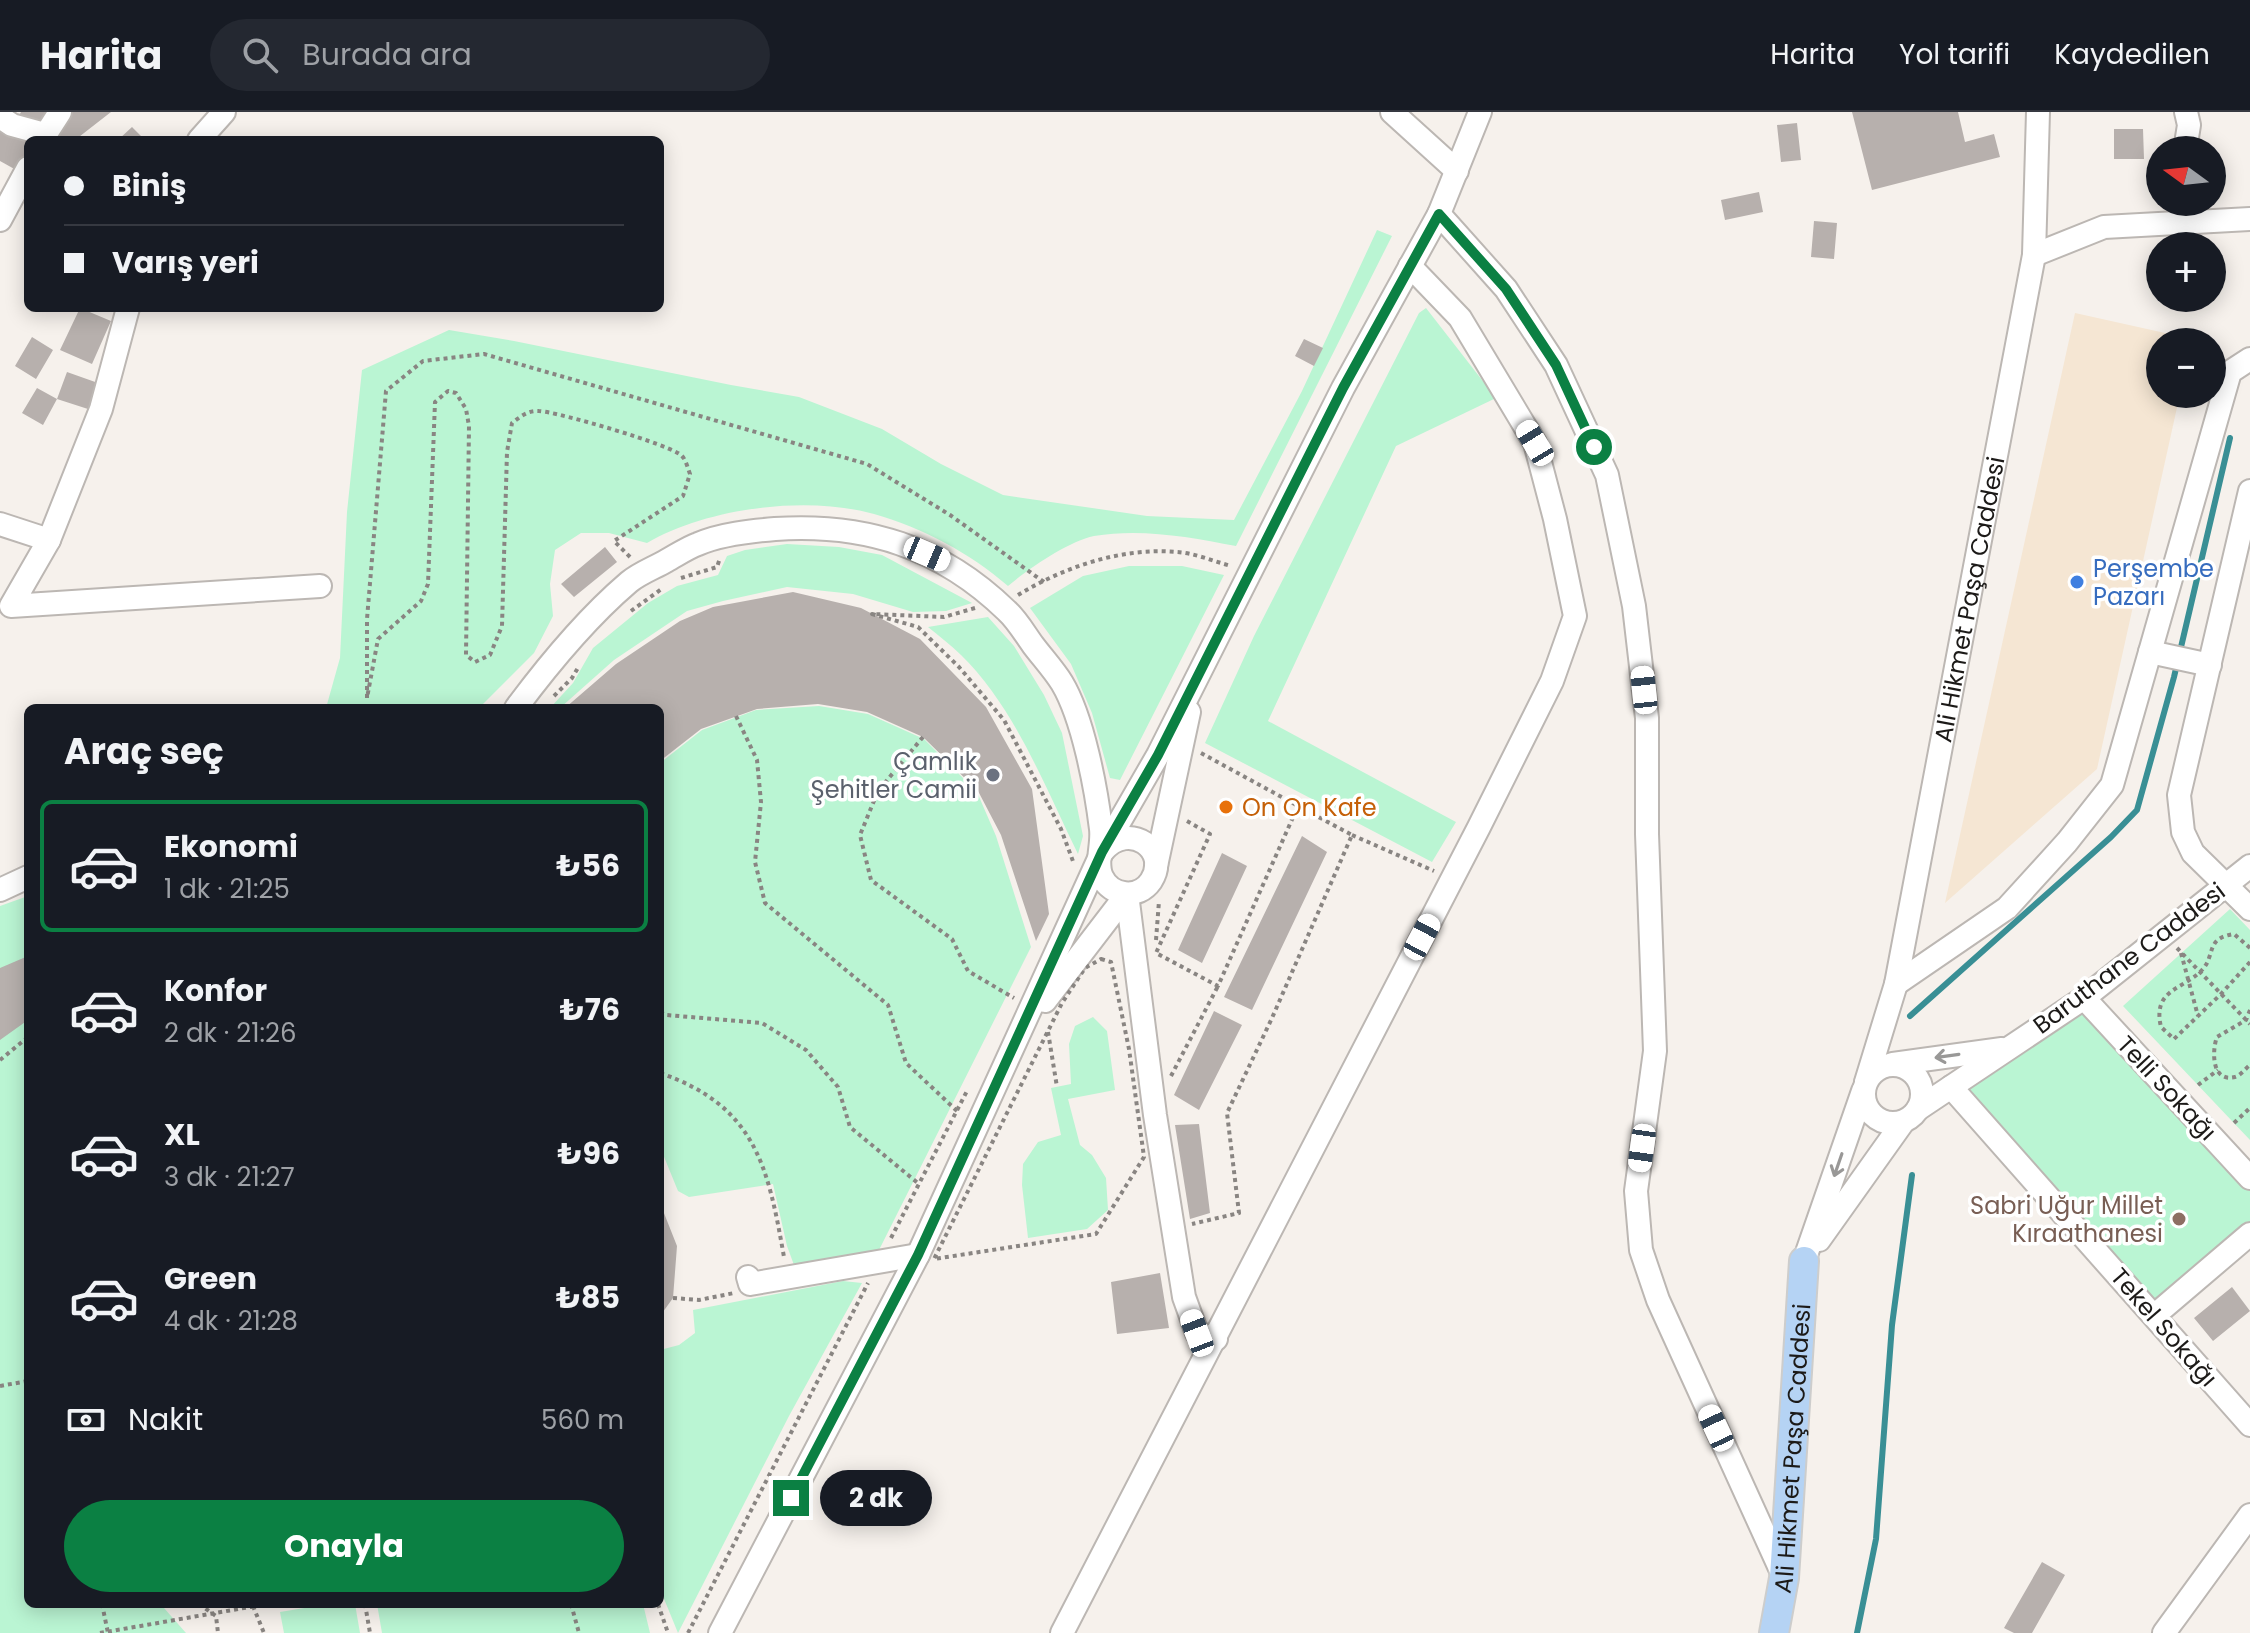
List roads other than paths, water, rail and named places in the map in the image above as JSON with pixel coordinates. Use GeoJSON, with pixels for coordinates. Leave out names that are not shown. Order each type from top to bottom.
{"type":"FeatureCollection","features":[{"type":"Feature","properties":{"kind":"main road","name":"Ali Hikmet Paşa Caddesi"},"geometry":{"type":"LineString","coordinates":[[1774,1633],[1784,1578],[1804,1261]]}},
{"type":"Feature","properties":{"kind":"street"},"geometry":{"type":"LineString","coordinates":[[45,136],[60,112]]}},
{"type":"Feature","properties":{"kind":"street"},"geometry":{"type":"LineString","coordinates":[[203,136],[224,112]]}},
{"type":"Feature","properties":{"kind":"street"},"geometry":{"type":"LineString","coordinates":[[1392,112],[1457,171]]}},
{"type":"Feature","properties":{"kind":"street"},"geometry":{"type":"LineString","coordinates":[[720,1633],[918,1255],[1029,1018],[1102,852],[1158,755],[1343,388],[1439,214],[1480,112]]}},
{"type":"Feature","properties":{"kind":"street","name":"Ali Hikmet Paşa Caddesi"},"geometry":{"type":"LineString","coordinates":[[1804,1261],[1896,984],[2034,255],[2038,112]]}},
{"type":"Feature","properties":{"kind":"street"},"geometry":{"type":"LineString","coordinates":[[2186,112],[2187,136]]}},
{"type":"Feature","properties":{"kind":"street"},"geometry":{"type":"LineString","coordinates":[[0,117],[41,136]]}},
{"type":"Feature","properties":{"kind":"street"},"geometry":{"type":"LineString","coordinates":[[0,220],[24,175]]}},
{"type":"Feature","properties":{"kind":"street"},"geometry":{"type":"LineString","coordinates":[[1439,214],[1506,289],[1556,365],[1607,475],[1634,606],[1647,718],[1648,863],[1655,1051],[1636,1191],[1641,1250],[1658,1300],[1784,1578]]}},
{"type":"Feature","properties":{"kind":"street"},"geometry":{"type":"LineString","coordinates":[[2034,255],[2104,227],[2156,216]]}},
{"type":"Feature","properties":{"kind":"street"},"geometry":{"type":"LineString","coordinates":[[2218,216],[2250,219]]}},
{"type":"Feature","properties":{"kind":"street"},"geometry":{"type":"LineString","coordinates":[[1062,1633],[1552,681],[1575,616],[1535,443],[1460,318],[1410,266]]}},
{"type":"Feature","properties":{"kind":"street"},"geometry":{"type":"LineString","coordinates":[[127,312],[101,409],[49,540],[11,606],[320,586]]}},
{"type":"Feature","properties":{"kind":"street"},"geometry":{"type":"LineString","coordinates":[[1896,984],[2007,908],[2067,842],[2112,785],[2230,372],[2250,359]]}},
{"type":"Feature","properties":{"kind":"street"},"geometry":{"type":"LineString","coordinates":[[2250,494],[2179,795],[2183,832],[2193,853],[2250,909]]}},
{"type":"Feature","properties":{"kind":"street"},"geometry":{"type":"LineString","coordinates":[[0,524],[49,540]]}},
{"type":"Feature","properties":{"kind":"street"},"geometry":{"type":"LineString","coordinates":[[519,704],[548,665],[631,580],[700,543],[754,531],[814,527],[888,538],[947,563],[1008,612],[1063,685],[1082,733],[1101,830],[1099,871],[1109,887],[1127,894]]}},
{"type":"Feature","properties":{"kind":"street"},"geometry":{"type":"LineString","coordinates":[[2150,652],[2210,665]]}},
{"type":"Feature","properties":{"kind":"street"},"geometry":{"type":"LineString","coordinates":[[1029,1018],[1127,894],[1145,888],[1158,879],[1168,807],[1196,679]]}},
{"type":"Feature","properties":{"kind":"street"},"geometry":{"type":"LineString","coordinates":[[1102,852],[1116,839],[1133,837],[1149,846],[1154,854],[1158,879]]}},
{"type":"Feature","properties":{"kind":"street","name":"Baruthane Caddesi"},"geometry":{"type":"LineString","coordinates":[[1910,1115],[2084,998],[2250,866]]}},
{"type":"Feature","properties":{"kind":"street"},"geometry":{"type":"LineString","coordinates":[[0,890],[24,879]]}},
{"type":"Feature","properties":{"kind":"street"},"geometry":{"type":"LineString","coordinates":[[1127,894],[1155,1115],[1184,1297],[1197,1333],[1216,1339]]}},
{"type":"Feature","properties":{"kind":"street","name":"Telli Sokağı"},"geometry":{"type":"LineString","coordinates":[[2084,998],[2250,1178]]}},
{"type":"Feature","properties":{"kind":"street"},"geometry":{"type":"LineString","coordinates":[[1910,1115],[1883,1122],[1874,1117],[1864,1101],[1864,1086],[1871,1073],[1888,1064],[2007,1048]]}},
{"type":"Feature","properties":{"kind":"street"},"geometry":{"type":"LineString","coordinates":[[1804,1261],[1922,1100],[1920,1081],[1906,1067],[1888,1064]]}},
{"type":"Feature","properties":{"kind":"street","name":"Tekel Sokağı"},"geometry":{"type":"LineString","coordinates":[[1951,1087],[2250,1425]]}},
{"type":"Feature","properties":{"kind":"street"},"geometry":{"type":"LineString","coordinates":[[2155,1315],[2250,1234]]}},
{"type":"Feature","properties":{"kind":"street"},"geometry":{"type":"LineString","coordinates":[[746,1284],[918,1255]]}},
{"type":"Feature","properties":{"kind":"street"},"geometry":{"type":"LineString","coordinates":[[2164,1633],[2250,1515]]}},
{"type":"Feature","properties":{"kind":"waterway"},"geometry":{"type":"LineString","coordinates":[[1910,1016],[2111,837],[2137,810],[2174,677],[2230,438]]}},
{"type":"Feature","properties":{"kind":"waterway"},"geometry":{"type":"LineString","coordinates":[[1857,1633],[1876,1539],[1892,1325],[1912,1175]]}},
{"type":"Feature","properties":{"kind":"place","name":"Perşembe Pazarı"},"geometry":{"type":"Point","coordinates":[2077,582]}},
{"type":"Feature","properties":{"kind":"place","name":"Çamlık Şehitler Camii"},"geometry":{"type":"Point","coordinates":[993,775]}},
{"type":"Feature","properties":{"kind":"place","name":"On On Kafe"},"geometry":{"type":"Point","coordinates":[1226,807]}},
{"type":"Feature","properties":{"kind":"place","name":"Sabri Uğur Millet Kıraathanesi"},"geometry":{"type":"Point","coordinates":[2179,1219]}}]}
